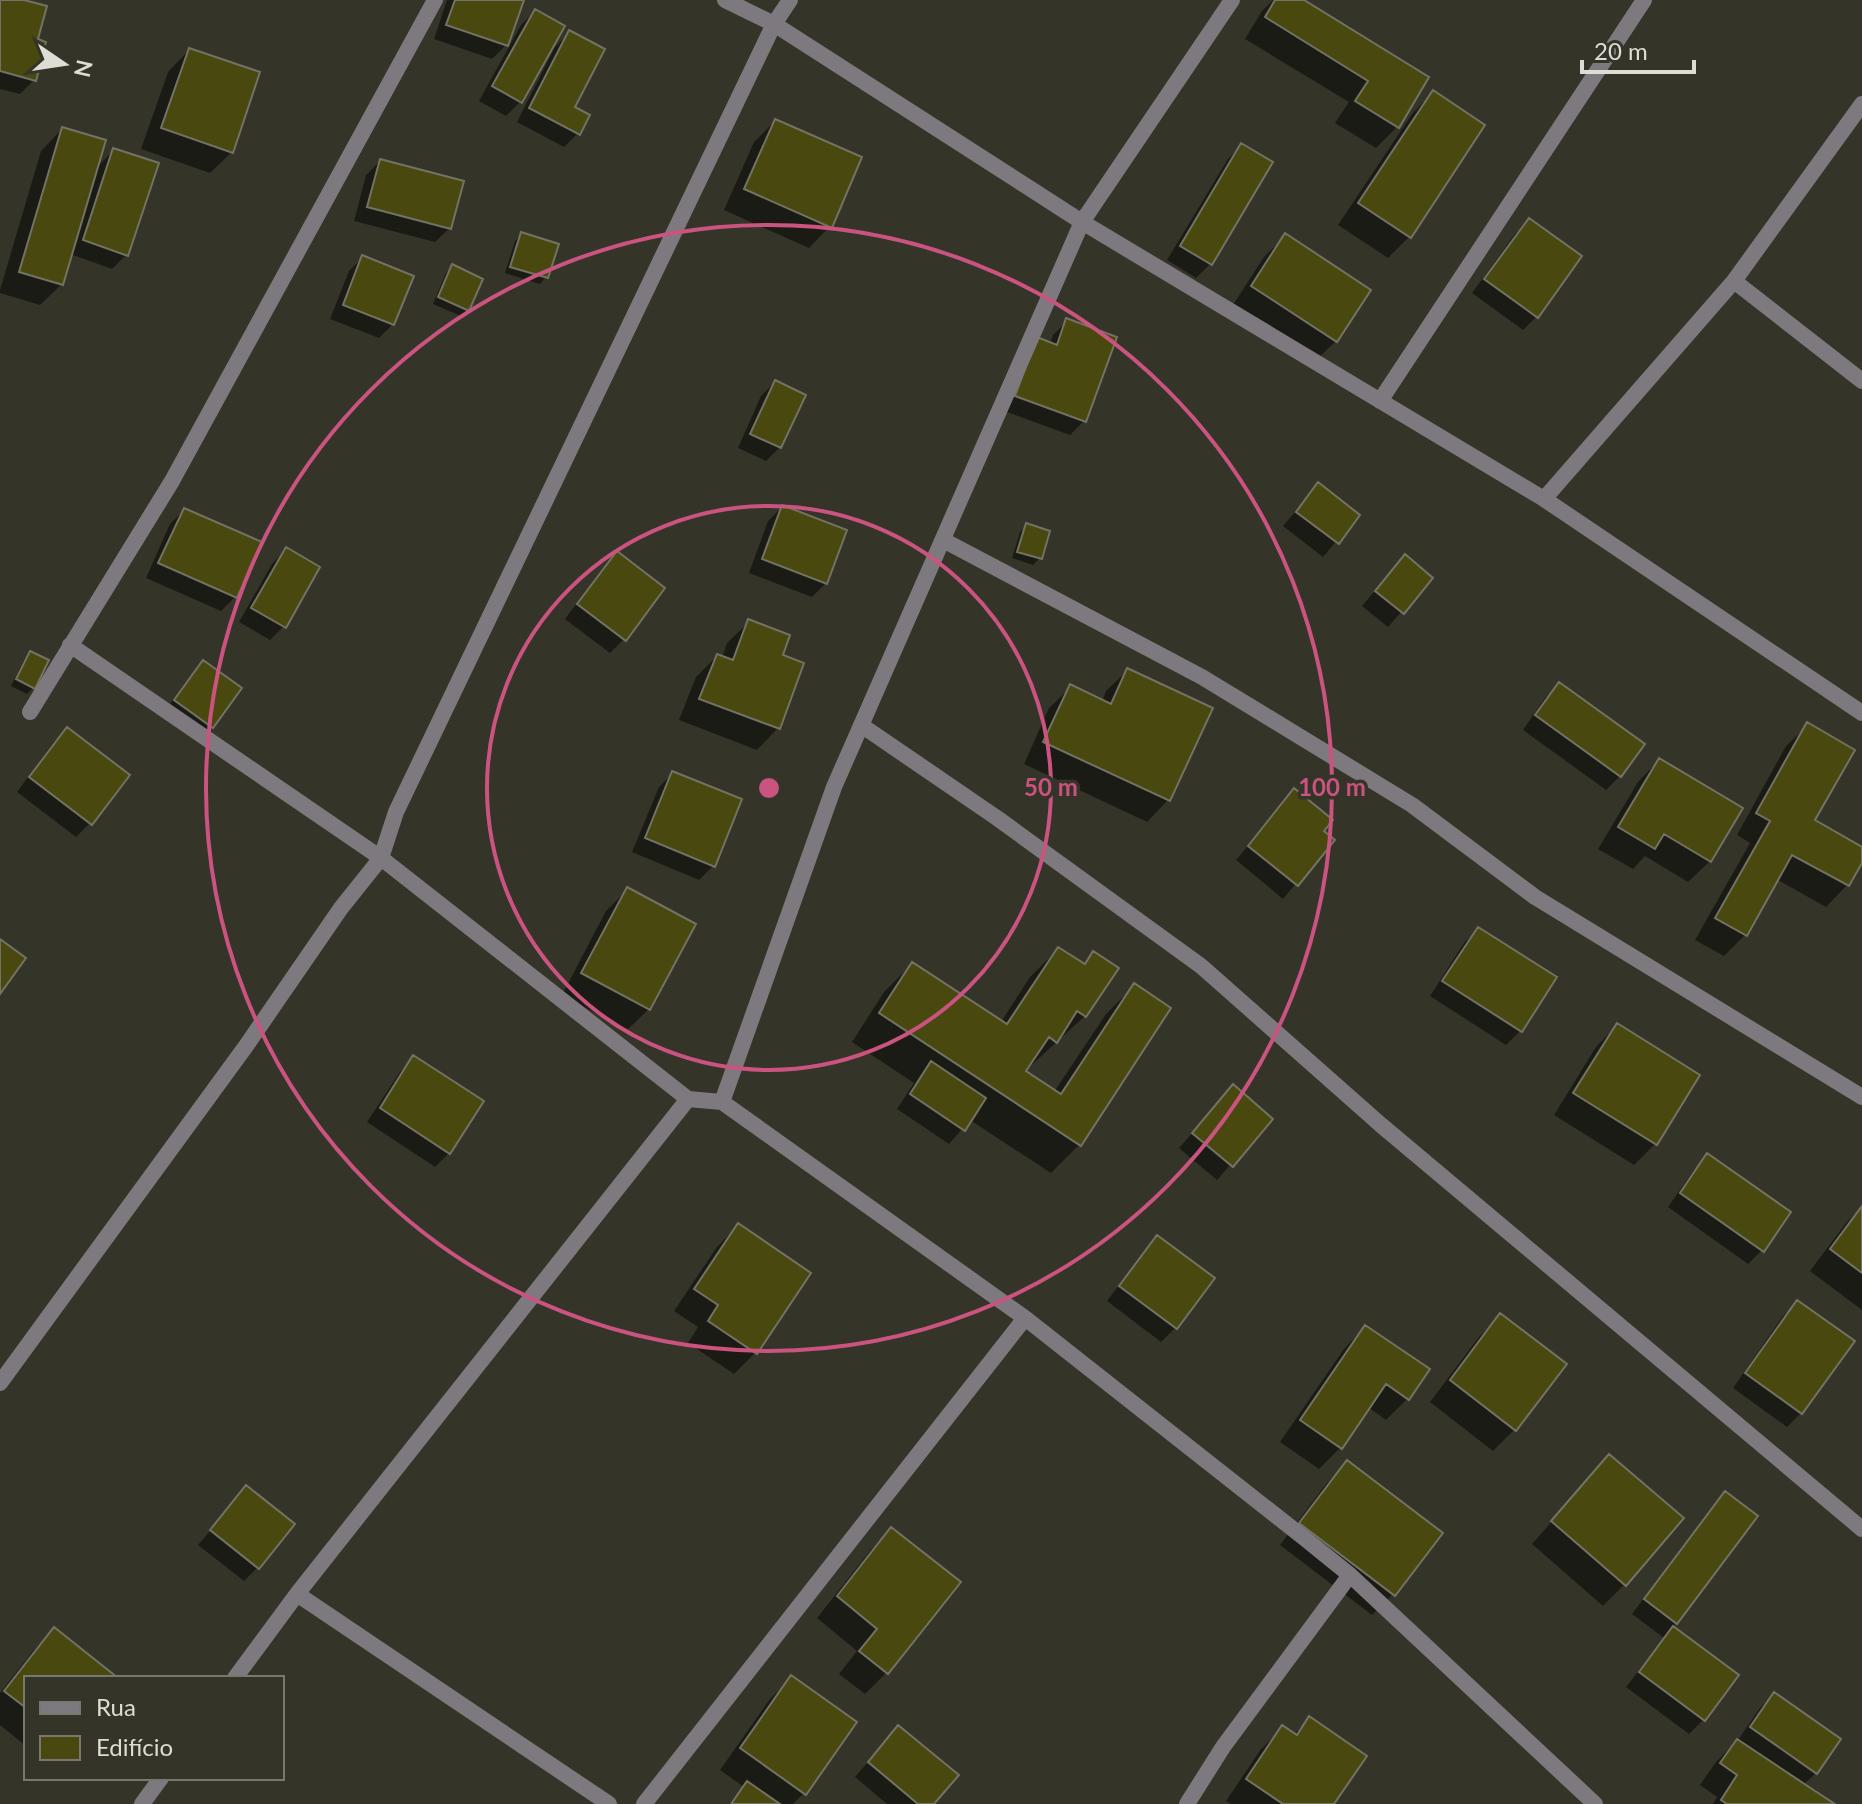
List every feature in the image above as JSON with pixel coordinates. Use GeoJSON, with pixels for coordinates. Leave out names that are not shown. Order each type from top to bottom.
{"type":"FeatureCollection","features":[{"type":"Feature","properties":{"kind":"street"},"geometry":{"type":"LineString","coordinates":[[30,712],[172,481],[435,0]]}},
{"type":"Feature","properties":{"kind":"street"},"geometry":{"type":"LineString","coordinates":[[725,0],[774,24],[1082,222],[1544,499],[1862,713]]}},
{"type":"Feature","properties":{"kind":"street"},"geometry":{"type":"LineString","coordinates":[[0,1383],[246,1046],[341,908],[381,858],[396,812],[774,24],[790,0]]}},
{"type":"Feature","properties":{"kind":"street"},"geometry":{"type":"LineString","coordinates":[[722,1102],[834,787],[1082,222],[1232,0]]}},
{"type":"Feature","properties":{"kind":"street"},"geometry":{"type":"LineString","coordinates":[[1380,401],[1644,0]]}},
{"type":"Feature","properties":{"kind":"street"},"geometry":{"type":"LineString","coordinates":[[1544,499],[1734,281],[1862,104]]}},
{"type":"Feature","properties":{"kind":"street"},"geometry":{"type":"LineString","coordinates":[[1734,281],[1862,381]]}},
{"type":"Feature","properties":{"kind":"street"},"geometry":{"type":"LineString","coordinates":[[943,540],[1202,677],[1412,805],[1535,897],[1862,1097]]}},
{"type":"Feature","properties":{"kind":"street"},"geometry":{"type":"LineString","coordinates":[[70,645],[381,858],[688,1099],[722,1102],[1025,1318],[1350,1575],[1595,1804]]}},
{"type":"Feature","properties":{"kind":"street"},"geometry":{"type":"LineString","coordinates":[[861,725],[997,818],[1201,966],[1381,1125],[1862,1529]]}},
{"type":"Feature","properties":{"kind":"street"},"geometry":{"type":"LineString","coordinates":[[236,1676],[297,1594],[688,1099]]}},
{"type":"Feature","properties":{"kind":"street"},"geometry":{"type":"LineString","coordinates":[[644,1804],[1025,1318]]}},
{"type":"Feature","properties":{"kind":"street"},"geometry":{"type":"LineString","coordinates":[[1187,1804],[1223,1747],[1350,1575]]}},
{"type":"Feature","properties":{"kind":"street"},"geometry":{"type":"LineString","coordinates":[[297,1594],[609,1804]]}},
{"type":"Feature","properties":{"kind":"street"},"geometry":{"type":"LineString","coordinates":[[142,1804],[160,1780]]}},
{"type":"Feature","properties":{"kind":"building"},"geometry":{"type":"Polygon","coordinates":[[[0,0],[24,0],[47,6],[38,39],[46,42],[36,81],[0,71],[0,0]]]}},
{"type":"Feature","properties":{"kind":"building"},"geometry":{"type":"Polygon","coordinates":[[[455,0],[524,0],[508,46],[446,25],[455,0]]]}},
{"type":"Feature","properties":{"kind":"building"},"geometry":{"type":"Polygon","coordinates":[[[1275,0],[1304,0],[1429,77],[1399,128],[1355,101],[1368,81],[1265,17],[1275,0]]]}},
{"type":"Feature","properties":{"kind":"building"},"geometry":{"type":"Polygon","coordinates":[[[535,9],[565,26],[522,103],[492,86],[535,9]]]}},
{"type":"Feature","properties":{"kind":"building"},"geometry":{"type":"Polygon","coordinates":[[[569,30],[605,49],[575,107],[590,115],[580,135],[529,108],[569,30]]]}},
{"type":"Feature","properties":{"kind":"building"},"geometry":{"type":"Polygon","coordinates":[[[189,48],[260,72],[233,153],[161,128],[189,48]]]}},
{"type":"Feature","properties":{"kind":"building"},"geometry":{"type":"Polygon","coordinates":[[[1433,90],[1485,125],[1411,238],[1358,203],[1433,90]]]}},
{"type":"Feature","properties":{"kind":"building"},"geometry":{"type":"Polygon","coordinates":[[[775,119],[862,157],[832,228],[744,189],[775,119]]]}},
{"type":"Feature","properties":{"kind":"building"},"geometry":{"type":"Polygon","coordinates":[[[62,127],[106,140],[63,285],[19,272],[62,127]]]}},
{"type":"Feature","properties":{"kind":"building"},"geometry":{"type":"Polygon","coordinates":[[[1241,143],[1273,162],[1212,265],[1180,246],[1241,143]]]}},
{"type":"Feature","properties":{"kind":"building"},"geometry":{"type":"Polygon","coordinates":[[[113,148],[159,163],[128,256],[83,240],[113,148]]]}},
{"type":"Feature","properties":{"kind":"building"},"geometry":{"type":"Polygon","coordinates":[[[380,159],[464,181],[451,229],[367,207],[380,159]]]}},
{"type":"Feature","properties":{"kind":"building"},"geometry":{"type":"Polygon","coordinates":[[[1529,218],[1582,256],[1538,318],[1484,279],[1529,218]]]}},
{"type":"Feature","properties":{"kind":"building"},"geometry":{"type":"Polygon","coordinates":[[[521,232],[559,244],[548,278],[510,267],[521,232]]]}},
{"type":"Feature","properties":{"kind":"building"},"geometry":{"type":"Polygon","coordinates":[[[1285,233],[1371,290],[1337,342],[1251,286],[1285,233]]]}},
{"type":"Feature","properties":{"kind":"building"},"geometry":{"type":"Polygon","coordinates":[[[362,255],[414,276],[394,325],[343,305],[362,255]]]}},
{"type":"Feature","properties":{"kind":"building"},"geometry":{"type":"Polygon","coordinates":[[[452,264],[483,279],[469,311],[438,297],[452,264]]]}},
{"type":"Feature","properties":{"kind":"building"},"geometry":{"type":"Polygon","coordinates":[[[1066,318],[1117,337],[1086,422],[1015,396],[1037,337],[1057,345],[1066,318]]]}},
{"type":"Feature","properties":{"kind":"building"},"geometry":{"type":"Polygon","coordinates":[[[775,380],[806,395],[781,448],[750,434],[775,380]]]}},
{"type":"Feature","properties":{"kind":"building"},"geometry":{"type":"Polygon","coordinates":[[[1318,482],[1360,515],[1339,544],[1296,512],[1318,482]]]}},
{"type":"Feature","properties":{"kind":"building"},"geometry":{"type":"Polygon","coordinates":[[[782,505],[847,530],[827,584],[762,559],[782,505]]]}},
{"type":"Feature","properties":{"kind":"building"},"geometry":{"type":"Polygon","coordinates":[[[184,508],[262,542],[237,598],[158,563],[184,508]]]}},
{"type":"Feature","properties":{"kind":"building"},"geometry":{"type":"Polygon","coordinates":[[[1026,523],[1050,531],[1042,559],[1017,552],[1026,523]]]}},
{"type":"Feature","properties":{"kind":"building"},"geometry":{"type":"Polygon","coordinates":[[[286,547],[320,567],[286,628],[251,608],[286,547]]]}},
{"type":"Feature","properties":{"kind":"building"},"geometry":{"type":"Polygon","coordinates":[[[617,551],[665,588],[626,641],[577,604],[617,551]]]}},
{"type":"Feature","properties":{"kind":"building"},"geometry":{"type":"Polygon","coordinates":[[[1405,554],[1433,578],[1404,614],[1375,591],[1405,554]]]}},
{"type":"Feature","properties":{"kind":"building"},"geometry":{"type":"Polygon","coordinates":[[[748,619],[790,635],[783,655],[804,663],[780,729],[699,699],[717,654],[733,660],[748,619]]]}},
{"type":"Feature","properties":{"kind":"building"},"geometry":{"type":"Polygon","coordinates":[[[30,651],[49,660],[35,689],[16,679],[30,651]]]}},
{"type":"Feature","properties":{"kind":"building"},"geometry":{"type":"Polygon","coordinates":[[[203,660],[242,688],[213,728],[174,700],[203,660]]]}},
{"type":"Feature","properties":{"kind":"building"},"geometry":{"type":"Polygon","coordinates":[[[1127,668],[1213,708],[1170,801],[1043,742],[1070,684],[1111,704],[1127,668]]]}},
{"type":"Feature","properties":{"kind":"building"},"geometry":{"type":"Polygon","coordinates":[[[1559,682],[1645,744],[1621,777],[1535,715],[1559,682]]]}},
{"type":"Feature","properties":{"kind":"building"},"geometry":{"type":"Polygon","coordinates":[[[1807,722],[1855,750],[1815,820],[1862,847],[1862,863],[1849,886],[1792,855],[1747,936],[1715,918],[1770,821],[1756,813],[1807,722]]]}},
{"type":"Feature","properties":{"kind":"building"},"geometry":{"type":"Polygon","coordinates":[[[67,727],[130,775],[92,825],[29,777],[67,727]]]}},
{"type":"Feature","properties":{"kind":"building"},"geometry":{"type":"Polygon","coordinates":[[[1659,758],[1743,808],[1711,862],[1664,834],[1655,849],[1618,827],[1659,758]]]}},
{"type":"Feature","properties":{"kind":"building"},"geometry":{"type":"Polygon","coordinates":[[[672,771],[742,799],[715,867],[645,838],[672,771]]]}},
{"type":"Feature","properties":{"kind":"building"},"geometry":{"type":"Polygon","coordinates":[[[1294,788],[1333,820],[1324,831],[1335,840],[1298,886],[1248,846],[1294,788]]]}},
{"type":"Feature","properties":{"kind":"building"},"geometry":{"type":"Polygon","coordinates":[[[627,887],[696,924],[650,1010],[581,973],[627,887]]]}},
{"type":"Feature","properties":{"kind":"building"},"geometry":{"type":"Polygon","coordinates":[[[1478,927],[1557,977],[1522,1032],[1442,981],[1478,927]]]}},
{"type":"Feature","properties":{"kind":"building"},"geometry":{"type":"Polygon","coordinates":[[[0,939],[26,958],[0,994],[0,939]]]}},
{"type":"Feature","properties":{"kind":"building"},"geometry":{"type":"Polygon","coordinates":[[[1058,947],[1085,964],[1093,951],[1119,968],[1086,1017],[1077,1011],[1057,1043],[1049,1037],[1026,1071],[1061,1094],[1134,983],[1171,1008],[1081,1146],[879,1013],[912,962],[1007,1024],[1058,947]]]}},
{"type":"Feature","properties":{"kind":"building"},"geometry":{"type":"Polygon","coordinates":[[[1617,1023],[1700,1075],[1657,1145],[1573,1093],[1617,1023]]]}},
{"type":"Feature","properties":{"kind":"building"},"geometry":{"type":"Polygon","coordinates":[[[413,1055],[484,1101],[450,1154],[380,1108],[413,1055]]]}},
{"type":"Feature","properties":{"kind":"building"},"geometry":{"type":"Polygon","coordinates":[[[931,1061],[986,1098],[965,1131],[910,1094],[931,1061]]]}},
{"type":"Feature","properties":{"kind":"building"},"geometry":{"type":"Polygon","coordinates":[[[1233,1084],[1273,1119],[1233,1167],[1192,1133],[1233,1084]]]}},
{"type":"Feature","properties":{"kind":"building"},"geometry":{"type":"Polygon","coordinates":[[[1707,1153],[1791,1212],[1764,1252],[1680,1193],[1707,1153]]]}},
{"type":"Feature","properties":{"kind":"building"},"geometry":{"type":"Polygon","coordinates":[[[1862,1206],[1862,1273],[1830,1249],[1862,1206]]]}},
{"type":"Feature","properties":{"kind":"building"},"geometry":{"type":"Polygon","coordinates":[[[738,1223],[811,1273],[757,1354],[708,1321],[718,1305],[694,1289],[738,1223]]]}},
{"type":"Feature","properties":{"kind":"building"},"geometry":{"type":"Polygon","coordinates":[[[1157,1235],[1215,1278],[1177,1329],[1119,1286],[1157,1235]]]}},
{"type":"Feature","properties":{"kind":"building"},"geometry":{"type":"Polygon","coordinates":[[[1797,1300],[1855,1341],[1802,1414],[1745,1373],[1797,1300]]]}},
{"type":"Feature","properties":{"kind":"building"},"geometry":{"type":"Polygon","coordinates":[[[1500,1313],[1567,1364],[1516,1431],[1450,1380],[1500,1313]]]}},
{"type":"Feature","properties":{"kind":"building"},"geometry":{"type":"Polygon","coordinates":[[[1365,1325],[1430,1369],[1409,1400],[1386,1384],[1342,1449],[1300,1420],[1365,1325]]]}},
{"type":"Feature","properties":{"kind":"building"},"geometry":{"type":"Polygon","coordinates":[[[1609,1454],[1684,1518],[1626,1586],[1551,1521],[1609,1454]]]}},
{"type":"Feature","properties":{"kind":"building"},"geometry":{"type":"Polygon","coordinates":[[[1347,1460],[1443,1533],[1395,1596],[1299,1523],[1347,1460]]]}},
{"type":"Feature","properties":{"kind":"building"},"geometry":{"type":"Polygon","coordinates":[[[246,1485],[295,1524],[259,1569],[210,1530],[246,1485]]]}},
{"type":"Feature","properties":{"kind":"building"},"geometry":{"type":"Polygon","coordinates":[[[1725,1491],[1758,1516],[1677,1624],[1644,1599],[1725,1491]]]}},
{"type":"Feature","properties":{"kind":"building"},"geometry":{"type":"Polygon","coordinates":[[[891,1527],[961,1582],[888,1674],[859,1651],[877,1629],[837,1596],[891,1527]]]}},
{"type":"Feature","properties":{"kind":"building"},"geometry":{"type":"Polygon","coordinates":[[[1673,1626],[1739,1675],[1705,1721],[1639,1672],[1673,1626]]]}},
{"type":"Feature","properties":{"kind":"building"},"geometry":{"type":"Polygon","coordinates":[[[54,1627],[115,1676],[24,1676],[24,1706],[4,1691],[54,1627]]]}},
{"type":"Feature","properties":{"kind":"building"},"geometry":{"type":"Polygon","coordinates":[[[791,1675],[857,1722],[806,1795],[740,1748],[791,1675]]]}},
{"type":"Feature","properties":{"kind":"building"},"geometry":{"type":"Polygon","coordinates":[[[1774,1692],[1841,1739],[1817,1774],[1750,1727],[1774,1692]]]}},
{"type":"Feature","properties":{"kind":"building"},"geometry":{"type":"Polygon","coordinates":[[[1309,1716],[1367,1756],[1334,1804],[1283,1804],[1246,1779],[1282,1725],[1297,1735],[1309,1716]]]}},
{"type":"Feature","properties":{"kind":"building"},"geometry":{"type":"Polygon","coordinates":[[[898,1725],[959,1775],[934,1804],[918,1804],[868,1762],[898,1725]]]}},
{"type":"Feature","properties":{"kind":"building"},"geometry":{"type":"Polygon","coordinates":[[[1737,1739],[1835,1804],[1727,1804],[1721,1800],[1737,1775],[1720,1763],[1737,1739]]]}},
{"type":"Feature","properties":{"kind":"building"},"geometry":{"type":"Polygon","coordinates":[[[747,1781],[780,1804],[731,1804],[747,1781]]]}}]}
